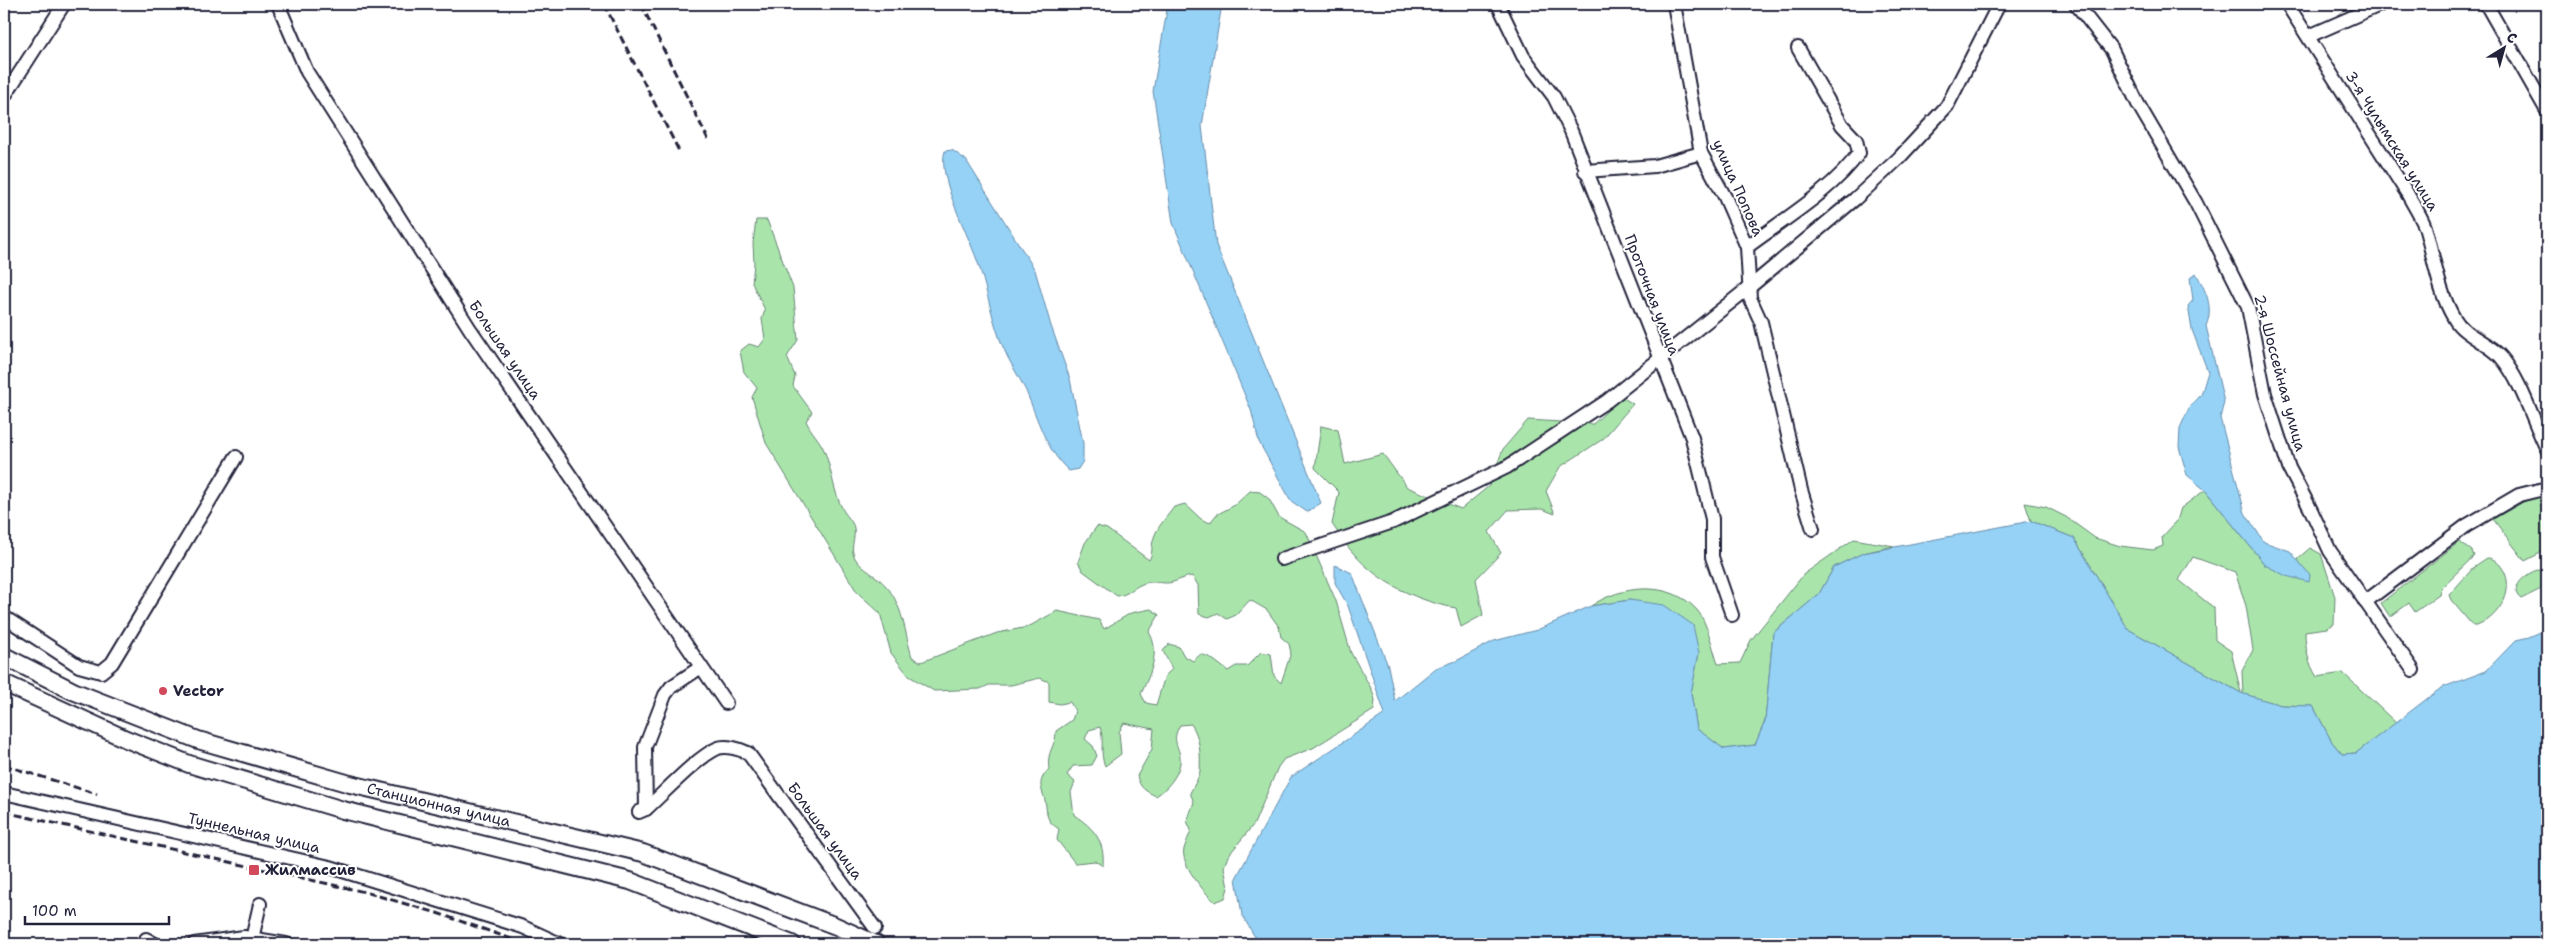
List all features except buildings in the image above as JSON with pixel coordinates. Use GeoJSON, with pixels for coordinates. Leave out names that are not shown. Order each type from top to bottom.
{"type":"FeatureCollection","features":[{"type":"Feature","properties":{"kind":"main road","name":"Станционная улица"},"geometry":{"type":"LineString","coordinates":[[4,656],[73,691],[198,740],[350,784],[643,853],[836,926],[876,936]]}},
{"type":"Feature","properties":{"kind":"main road","name":"Станционная улица"},"geometry":{"type":"LineString","coordinates":[[4,683],[126,740],[189,764],[343,810],[630,881],[792,944]]}},
{"type":"Feature","properties":{"kind":"street"},"geometry":{"type":"LineString","coordinates":[[4,97],[64,4]]}},
{"type":"Feature","properties":{"kind":"street","name":"Большая улица"},"geometry":{"type":"LineString","coordinates":[[278,4],[307,72],[465,320],[726,703]]}},
{"type":"Feature","properties":{"kind":"street","name":"Проточная улица"},"geometry":{"type":"LineString","coordinates":[[1498,4],[1523,56],[1554,97],[1570,131],[1692,438],[1712,520],[1712,557],[1732,615]]}},
{"type":"Feature","properties":{"kind":"street","name":"улица Попова"},"geometry":{"type":"LineString","coordinates":[[1674,4],[1701,153],[1725,198],[1747,247],[1750,262],[1747,275],[1751,286],[1750,298],[1761,322],[1801,490],[1813,529]]}},
{"type":"Feature","properties":{"kind":"street"},"geometry":{"type":"LineString","coordinates":[[1282,560],[1394,522],[1507,467],[1607,401],[1751,286],[1855,199],[1935,121],[1954,93],[1999,4]]}},
{"type":"Feature","properties":{"kind":"street","name":"2-я Шоссейная улица"},"geometry":{"type":"LineString","coordinates":[[2076,4],[2112,50],[2138,104],[2196,203],[2248,307],[2265,394],[2289,468],[2330,551],[2413,670]]}},
{"type":"Feature","properties":{"kind":"street","name":"3-я Чулымская улица"},"geometry":{"type":"LineString","coordinates":[[2287,4],[2309,36],[2361,123],[2407,194],[2424,225],[2441,287],[2454,320],[2480,343],[2502,358],[2516,380],[2547,449]]}},
{"type":"Feature","properties":{"kind":"street"},"geometry":{"type":"LineString","coordinates":[[2309,36],[2382,4]]}},
{"type":"Feature","properties":{"kind":"street"},"geometry":{"type":"LineString","coordinates":[[2486,4],[2547,111]]}},
{"type":"Feature","properties":{"kind":"street"},"geometry":{"type":"LineString","coordinates":[[1747,247],[1810,200],[1850,166],[1859,153],[1856,140],[1842,125],[1798,48]]}},
{"type":"Feature","properties":{"kind":"street"},"geometry":{"type":"LineString","coordinates":[[1585,171],[1655,166],[1701,153]]}},
{"type":"Feature","properties":{"kind":"street"},"geometry":{"type":"LineString","coordinates":[[4,617],[79,666],[101,672],[112,663],[236,457]]}},
{"type":"Feature","properties":{"kind":"street"},"geometry":{"type":"LineString","coordinates":[[2365,602],[2466,526],[2519,495],[2547,488]]}},
{"type":"Feature","properties":{"kind":"street","name":"Большая улица"},"geometry":{"type":"LineString","coordinates":[[701,667],[671,687],[664,695],[645,747],[642,810],[694,765],[719,748],[739,749],[748,753],[876,936]]}},
{"type":"Feature","properties":{"kind":"street","name":"Туннельная улица"},"geometry":{"type":"LineString","coordinates":[[4,793],[330,867],[523,927],[560,944]]}},
{"type":"Feature","properties":{"kind":"street"},"geometry":{"type":"LineString","coordinates":[[252,939],[260,904]]}},
{"type":"Feature","properties":{"kind":"street"},"geometry":{"type":"LineString","coordinates":[[194,944],[244,938],[286,944]]}},
{"type":"Feature","properties":{"kind":"street"},"geometry":{"type":"LineString","coordinates":[[143,944],[146,939],[155,944]]}},
{"type":"Feature","properties":{"kind":"green space"},"geometry":{"type":"Polygon","coordinates":[[[756,220],[767,220],[793,288],[798,340],[787,357],[795,376],[793,386],[812,412],[806,421],[824,450],[839,501],[843,511],[853,525],[853,554],[861,566],[883,582],[892,594],[903,620],[912,657],[921,662],[997,633],[1028,627],[1057,611],[1099,620],[1104,629],[1131,613],[1151,609],[1159,615],[1149,632],[1154,647],[1154,655],[1151,671],[1141,694],[1146,703],[1156,705],[1165,676],[1172,669],[1163,651],[1169,644],[1179,647],[1184,656],[1193,661],[1201,654],[1211,658],[1228,671],[1236,666],[1247,666],[1261,652],[1271,654],[1274,676],[1281,683],[1291,653],[1289,644],[1281,637],[1279,627],[1267,610],[1250,600],[1236,615],[1227,619],[1218,613],[1209,617],[1199,614],[1198,585],[1192,576],[1170,583],[1145,583],[1125,594],[1117,596],[1083,571],[1078,562],[1085,543],[1097,526],[1107,529],[1149,560],[1156,532],[1174,507],[1185,504],[1201,519],[1210,523],[1216,515],[1235,505],[1250,491],[1260,492],[1269,499],[1279,517],[1306,532],[1336,601],[1351,653],[1372,690],[1375,700],[1374,710],[1313,748],[1284,759],[1278,767],[1254,824],[1228,856],[1224,867],[1228,888],[1225,898],[1215,902],[1210,897],[1189,870],[1184,855],[1184,849],[1191,830],[1187,821],[1194,802],[1190,793],[1200,771],[1198,740],[1191,724],[1180,725],[1177,731],[1176,741],[1180,758],[1179,768],[1171,782],[1156,796],[1144,789],[1137,776],[1152,749],[1154,729],[1124,723],[1119,732],[1121,754],[1105,766],[1102,756],[1100,727],[1089,730],[1085,739],[1093,746],[1097,756],[1092,765],[1073,766],[1067,775],[1075,782],[1071,792],[1074,815],[1097,836],[1102,849],[1103,866],[1095,861],[1075,863],[1057,840],[1059,829],[1050,822],[1041,787],[1044,774],[1049,769],[1048,763],[1056,731],[1072,720],[1075,711],[1070,702],[1060,704],[1049,702],[1049,682],[1040,678],[1011,685],[989,685],[980,689],[934,691],[909,676],[891,653],[880,613],[857,592],[766,443],[752,397],[757,388],[744,372],[740,351],[749,344],[759,347],[765,339],[762,319],[765,310],[752,283],[753,243],[756,220]]]}},
{"type":"Feature","properties":{"kind":"green space"},"geometry":{"type":"Polygon","coordinates":[[[1622,397],[1633,404],[1603,439],[1560,467],[1546,491],[1555,514],[1542,509],[1508,510],[1489,532],[1501,553],[1476,579],[1483,615],[1461,627],[1456,608],[1415,596],[1401,590],[1376,574],[1352,551],[1332,524],[1339,492],[1315,468],[1321,426],[1338,430],[1345,464],[1383,454],[1407,487],[1461,509],[1489,486],[1503,449],[1528,420],[1593,424],[1622,397]]]}},
{"type":"Feature","properties":{"kind":"green space"},"geometry":{"type":"Polygon","coordinates":[[[2205,490],[2265,565],[2310,575],[2296,560],[2310,548],[2321,554],[2335,597],[2334,624],[2327,628],[2305,631],[2306,649],[2311,666],[2317,677],[2343,673],[2396,723],[2356,753],[2342,754],[2332,742],[2313,706],[2281,705],[2243,694],[2242,671],[2253,650],[2246,606],[2235,572],[2193,557],[2179,580],[2214,608],[2215,640],[2231,651],[2241,693],[2128,629],[2074,538],[2031,521],[2025,503],[2046,507],[2066,517],[2095,538],[2120,546],[2153,550],[2163,546],[2162,537],[2177,521],[2181,508],[2205,490]]]}},
{"type":"Feature","properties":{"kind":"green space"},"geometry":{"type":"Polygon","coordinates":[[[2547,495],[2547,543],[2544,545],[2546,550],[2525,561],[2493,519],[2527,500],[2547,495]]]}},
{"type":"Feature","properties":{"kind":"green space"},"geometry":{"type":"Polygon","coordinates":[[[1854,539],[1894,546],[1863,553],[1834,567],[1819,594],[1773,633],[1765,721],[1755,745],[1724,749],[1697,729],[1691,693],[1699,653],[1630,600],[1591,606],[1603,599],[1631,590],[1660,590],[1673,594],[1686,600],[1701,615],[1718,664],[1740,663],[1751,640],[1804,574],[1854,539]]]}},
{"type":"Feature","properties":{"kind":"green space"},"geometry":{"type":"Polygon","coordinates":[[[2459,542],[2472,551],[2474,556],[2441,588],[2439,595],[2415,612],[2409,603],[2390,617],[2381,603],[2459,542]]]}},
{"type":"Feature","properties":{"kind":"green space"},"geometry":{"type":"Polygon","coordinates":[[[2487,558],[2497,562],[2505,573],[2507,591],[2504,600],[2493,616],[2477,626],[2473,626],[2449,595],[2475,566],[2487,558]]]}},
{"type":"Feature","properties":{"kind":"green space"},"geometry":{"type":"Polygon","coordinates":[[[2538,570],[2547,572],[2547,586],[2521,599],[2517,595],[2517,586],[2524,577],[2538,570]]]}},
{"type":"Feature","properties":{"kind":"water"},"geometry":{"type":"Polygon","coordinates":[[[1168,4],[1222,4],[1202,126],[1216,245],[1321,503],[1307,512],[1291,501],[1259,442],[1251,410],[1173,223],[1153,91],[1168,4]]]}},
{"type":"Feature","properties":{"kind":"water"},"geometry":{"type":"Polygon","coordinates":[[[952,150],[966,160],[1035,270],[1051,326],[1070,379],[1083,443],[1083,461],[1078,469],[1069,471],[1054,454],[1043,434],[1026,391],[1003,347],[975,254],[945,176],[945,151],[952,150]]]}},
{"type":"Feature","properties":{"kind":"water"},"geometry":{"type":"Polygon","coordinates":[[[2196,273],[2208,299],[2209,312],[2206,326],[2224,402],[2220,418],[2245,513],[2264,542],[2290,551],[2310,575],[2309,582],[2286,576],[2265,565],[2205,490],[2187,475],[2179,447],[2180,428],[2189,408],[2201,395],[2208,372],[2192,330],[2188,306],[2193,300],[2190,278],[2196,273]]]}},
{"type":"Feature","properties":{"kind":"water"},"geometry":{"type":"Polygon","coordinates":[[[2031,521],[2074,538],[2128,629],[2241,693],[2281,705],[2313,706],[2332,742],[2342,754],[2356,753],[2441,688],[2486,671],[2516,640],[2529,637],[2547,629],[2547,944],[1259,944],[1242,915],[1236,878],[1291,777],[1385,714],[1348,606],[1335,583],[1335,565],[1352,573],[1388,666],[1395,701],[1436,668],[1456,661],[1494,641],[1537,630],[1591,606],[1630,600],[1664,605],[1693,625],[1699,653],[1691,693],[1697,729],[1724,749],[1755,745],[1765,721],[1773,633],[1819,594],[1834,567],[1863,553],[2031,521]]]}},
{"type":"Feature","properties":{"kind":"railway"},"geometry":{"type":"LineString","coordinates":[[604,4],[679,151]]}},
{"type":"Feature","properties":{"kind":"railway"},"geometry":{"type":"LineString","coordinates":[[641,4],[708,139]]}},
{"type":"Feature","properties":{"kind":"railway"},"geometry":{"type":"LineString","coordinates":[[4,765],[97,794]]}},
{"type":"Feature","properties":{"kind":"railway"},"geometry":{"type":"LineString","coordinates":[[4,812],[365,892],[437,913],[526,944]]}},
{"type":"Feature","properties":{"kind":"place","name":"Vector"},"geometry":{"type":"Point","coordinates":[163,691]}},
{"type":"Feature","properties":{"kind":"place","name":"Жилмассив"},"geometry":{"type":"Point","coordinates":[254,870]}}]}
